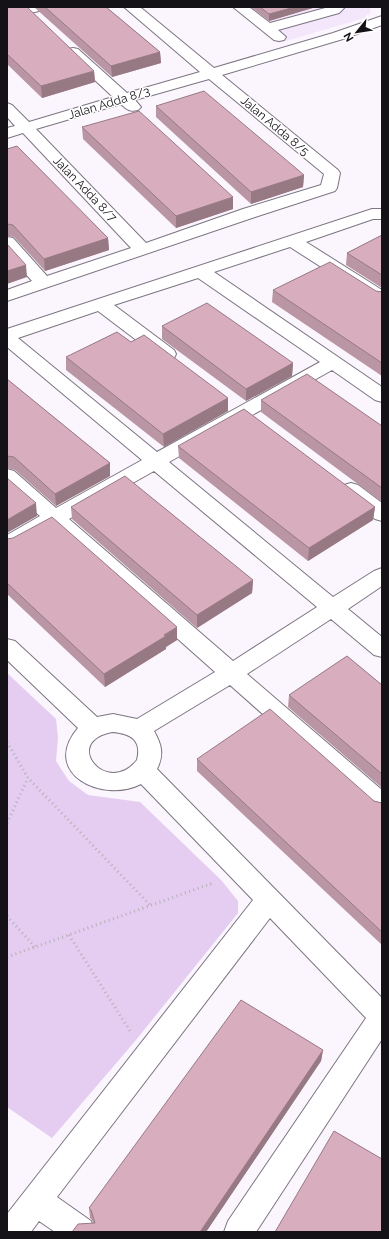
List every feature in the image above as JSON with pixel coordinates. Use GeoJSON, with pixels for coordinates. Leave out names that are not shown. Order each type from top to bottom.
{"type":"FeatureCollection","features":[{"type":"Feature","properties":{"kind":"street"},"geometry":{"type":"LineString","coordinates":[[131,7],[211,73]]}},
{"type":"Feature","properties":{"kind":"street"},"geometry":{"type":"LineString","coordinates":[[240,7],[294,49]]}},
{"type":"Feature","properties":{"kind":"street"},"geometry":{"type":"LineString","coordinates":[[268,28],[334,10],[338,7]]}},
{"type":"Feature","properties":{"kind":"street"},"geometry":{"type":"LineString","coordinates":[[7,15],[32,11]]}},
{"type":"Feature","properties":{"kind":"street"},"geometry":{"type":"LineString","coordinates":[[338,36],[382,20]]}},
{"type":"Feature","properties":{"kind":"street"},"geometry":{"type":"LineString","coordinates":[[338,36],[382,31]]}},
{"type":"Feature","properties":{"kind":"street","name":"Jalan Adda 8/3"},"geometry":{"type":"LineString","coordinates":[[7,133],[338,36]]}},
{"type":"Feature","properties":{"kind":"street"},"geometry":{"type":"LineString","coordinates":[[61,41],[146,119]]}},
{"type":"Feature","properties":{"kind":"street","name":"Jalan Adda 8/5"},"geometry":{"type":"LineString","coordinates":[[143,250],[243,208],[329,188],[332,173],[211,73]]}},
{"type":"Feature","properties":{"kind":"street","name":"Jalan Adda 8/7"},"geometry":{"type":"LineString","coordinates":[[7,108],[143,250]]}},
{"type":"Feature","properties":{"kind":"street"},"geometry":{"type":"LineString","coordinates":[[7,337],[101,304],[372,214],[382,214]]}},
{"type":"Feature","properties":{"kind":"street"},"geometry":{"type":"LineString","coordinates":[[293,241],[382,298]]}},
{"type":"Feature","properties":{"kind":"street"},"geometry":{"type":"LineString","coordinates":[[7,242],[44,284]]}},
{"type":"Feature","properties":{"kind":"street"},"geometry":{"type":"LineString","coordinates":[[7,296],[143,250]]}},
{"type":"Feature","properties":{"kind":"street"},"geometry":{"type":"LineString","coordinates":[[200,271],[382,396]]}},
{"type":"Feature","properties":{"kind":"street"},"geometry":{"type":"LineString","coordinates":[[101,304],[182,365]]}},
{"type":"Feature","properties":{"kind":"street"},"geometry":{"type":"LineString","coordinates":[[7,337],[330,608],[382,649]]}},
{"type":"Feature","properties":{"kind":"street"},"geometry":{"type":"LineString","coordinates":[[7,544],[155,462],[251,416],[333,362]]}},
{"type":"Feature","properties":{"kind":"street"},"geometry":{"type":"LineString","coordinates":[[226,398],[251,416]]}},
{"type":"Feature","properties":{"kind":"street"},"geometry":{"type":"LineString","coordinates":[[7,476],[382,805]]}},
{"type":"Feature","properties":{"kind":"street"},"geometry":{"type":"LineString","coordinates":[[338,481],[382,514]]}},
{"type":"Feature","properties":{"kind":"street"},"geometry":{"type":"LineString","coordinates":[[138,730],[231,673],[382,576]]}},
{"type":"Feature","properties":{"kind":"street"},"geometry":{"type":"LineString","coordinates":[[7,648],[93,728]]}},
{"type":"Feature","properties":{"kind":"street"},"geometry":{"type":"LineString","coordinates":[[112,723],[126,724],[138,730],[147,738],[151,749],[150,760],[143,770],[131,778],[107,782],[89,775],[82,769],[76,752],[79,741],[93,728],[112,723]]}},
{"type":"Feature","properties":{"kind":"street"},"geometry":{"type":"LineString","coordinates":[[143,770],[268,900],[378,1006],[239,1232]]}},
{"type":"Feature","properties":{"kind":"street"},"geometry":{"type":"LineString","coordinates":[[12,1232],[268,900]]}},
{"type":"Feature","properties":{"kind":"street"},"geometry":{"type":"LineString","coordinates":[[37,1201],[80,1232]]}},
{"type":"Feature","properties":{"kind":"path"},"geometry":{"type":"LineString","coordinates":[[7,742],[28,778],[151,906]]}},
{"type":"Feature","properties":{"kind":"path"},"geometry":{"type":"LineString","coordinates":[[7,822],[28,778]]}},
{"type":"Feature","properties":{"kind":"path"},"geometry":{"type":"LineString","coordinates":[[7,957],[242,873]]}},
{"type":"Feature","properties":{"kind":"path"},"geometry":{"type":"LineString","coordinates":[[7,916],[35,947]]}},
{"type":"Feature","properties":{"kind":"path"},"geometry":{"type":"LineString","coordinates":[[69,935],[147,1058]]}},
{"type":"Feature","properties":{"kind":"shaded area"},"geometry":{"type":"Polygon","coordinates":[[[233,7],[368,7],[371,10],[368,17],[279,43],[233,7]]]}},
{"type":"Feature","properties":{"kind":"shaded area"},"geometry":{"type":"Polygon","coordinates":[[[7,673],[56,719],[58,737],[56,761],[69,781],[88,795],[140,802],[221,880],[238,901],[238,913],[136,1040],[52,1138],[7,1107],[7,673]]]}},
{"type":"Feature","properties":{"kind":"building"},"geometry":{"type":"Polygon","coordinates":[[[7,7],[27,7],[94,71],[41,86],[7,54],[7,7]]]}},
{"type":"Feature","properties":{"kind":"building"},"geometry":{"type":"Polygon","coordinates":[[[45,7],[106,7],[160,52],[111,66],[45,7]]]}},
{"type":"Feature","properties":{"kind":"building"},"geometry":{"type":"Polygon","coordinates":[[[260,7],[295,7],[269,14],[260,7]]]}},
{"type":"Feature","properties":{"kind":"building"},"geometry":{"type":"Polygon","coordinates":[[[204,91],[304,175],[251,192],[156,106],[204,91]]]}},
{"type":"Feature","properties":{"kind":"building"},"geometry":{"type":"Polygon","coordinates":[[[139,111],[233,197],[176,216],[82,127],[139,111]]]}},
{"type":"Feature","properties":{"kind":"building"},"geometry":{"type":"Polygon","coordinates":[[[17,146],[108,238],[44,259],[13,225],[7,224],[7,149],[17,146]]]}},
{"type":"Feature","properties":{"kind":"building"},"geometry":{"type":"Polygon","coordinates":[[[382,235],[382,275],[347,253],[382,235]]]}},
{"type":"Feature","properties":{"kind":"building"},"geometry":{"type":"Polygon","coordinates":[[[7,244],[26,265],[7,271],[7,244]]]}},
{"type":"Feature","properties":{"kind":"building"},"geometry":{"type":"Polygon","coordinates":[[[330,262],[376,291],[382,292],[382,363],[273,290],[330,262]]]}},
{"type":"Feature","properties":{"kind":"building"},"geometry":{"type":"Polygon","coordinates":[[[207,303],[293,363],[246,389],[162,326],[207,303]]]}},
{"type":"Feature","properties":{"kind":"building"},"geometry":{"type":"Polygon","coordinates":[[[117,332],[131,342],[144,335],[228,398],[163,434],[66,357],[117,332]]]}},
{"type":"Feature","properties":{"kind":"building"},"geometry":{"type":"Polygon","coordinates":[[[307,374],[382,426],[382,488],[261,400],[307,374]]]}},
{"type":"Feature","properties":{"kind":"building"},"geometry":{"type":"Polygon","coordinates":[[[7,379],[110,463],[55,494],[14,457],[7,456],[7,379]]]}},
{"type":"Feature","properties":{"kind":"building"},"geometry":{"type":"Polygon","coordinates":[[[244,409],[375,507],[309,548],[178,446],[244,409]]]}},
{"type":"Feature","properties":{"kind":"building"},"geometry":{"type":"Polygon","coordinates":[[[125,476],[253,580],[197,615],[71,507],[125,476]]]}},
{"type":"Feature","properties":{"kind":"building"},"geometry":{"type":"Polygon","coordinates":[[[7,478],[36,503],[7,520],[7,478]]]}},
{"type":"Feature","properties":{"kind":"building"},"geometry":{"type":"Polygon","coordinates":[[[52,517],[177,627],[164,635],[166,636],[104,674],[7,583],[7,539],[13,538],[52,517]]]}},
{"type":"Feature","properties":{"kind":"building"},"geometry":{"type":"Polygon","coordinates":[[[347,656],[382,685],[382,774],[289,695],[347,656]]]}},
{"type":"Feature","properties":{"kind":"building"},"geometry":{"type":"Polygon","coordinates":[[[270,709],[374,801],[382,803],[382,932],[197,759],[270,709]]]}},
{"type":"Feature","properties":{"kind":"building"},"geometry":{"type":"Polygon","coordinates":[[[241,1000],[323,1050],[200,1232],[72,1232],[78,1224],[95,1223],[89,1208],[241,1000]]]}},
{"type":"Feature","properties":{"kind":"building"},"geometry":{"type":"Polygon","coordinates":[[[334,1131],[382,1159],[382,1232],[275,1232],[334,1131]]]}}]}
